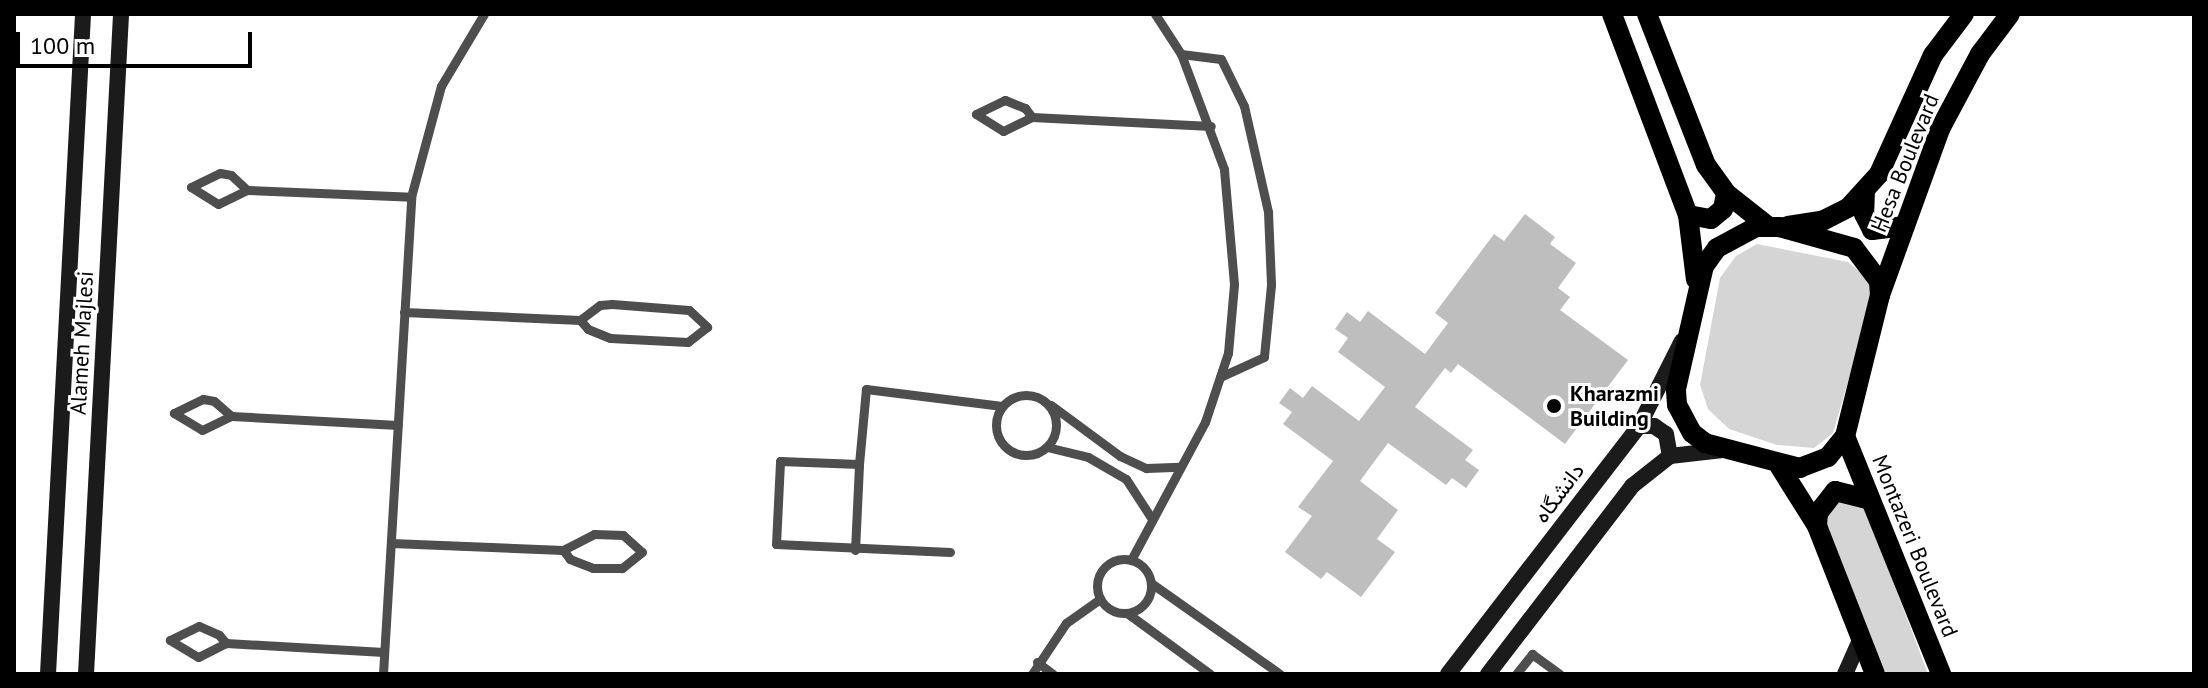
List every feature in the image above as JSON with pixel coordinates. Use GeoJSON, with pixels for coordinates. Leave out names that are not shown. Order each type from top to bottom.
{"type":"FeatureCollection","features":[{"type":"Feature","properties":{"kind":"main road","name":"Alameh Majlesi"},"geometry":{"type":"LineString","coordinates":[[48,674],[83,14]]}},
{"type":"Feature","properties":{"kind":"main road","name":"Alameh Majlesi"},"geometry":{"type":"LineString","coordinates":[[86,674],[121,14]]}},
{"type":"Feature","properties":{"kind":"main road"},"geometry":{"type":"LineString","coordinates":[[1612,14],[1688,215],[1697,287]]}},
{"type":"Feature","properties":{"kind":"main road"},"geometry":{"type":"LineString","coordinates":[[1647,14],[1706,165],[1726,193],[1774,227],[1854,248],[1874,267],[1880,295],[1845,436],[1815,465],[1780,467],[1726,450],[1692,433],[1677,405],[1697,287],[1717,248],[1735,234],[1774,227]]}},
{"type":"Feature","properties":{"kind":"main road","name":"Hesa Boulevard"},"geometry":{"type":"LineString","coordinates":[[1774,227],[1824,220],[1849,207],[1865,190],[1879,174],[1933,55],[1964,14]]}},
{"type":"Feature","properties":{"kind":"main road","name":"Hesa Boulevard"},"geometry":{"type":"LineString","coordinates":[[1880,295],[1940,129],[1980,54],[2010,14]]}},
{"type":"Feature","properties":{"kind":"main road"},"geometry":{"type":"LineString","coordinates":[[1865,190],[1864,214],[1872,230],[1905,226]]}},
{"type":"Feature","properties":{"kind":"main road"},"geometry":{"type":"LineString","coordinates":[[1688,215],[1711,219],[1723,209],[1726,193]]}},
{"type":"Feature","properties":{"kind":"main road","name":"دانشگاه"},"geometry":{"type":"LineString","coordinates":[[1448,674],[1639,426],[1688,329]]}},
{"type":"Feature","properties":{"kind":"main road"},"geometry":{"type":"LineString","coordinates":[[1639,426],[1654,426],[1666,434],[1670,456]]}},
{"type":"Feature","properties":{"kind":"main road","name":"Montazeri Boulevard"},"geometry":{"type":"LineString","coordinates":[[1845,436],[1941,674]]}},
{"type":"Feature","properties":{"kind":"main road"},"geometry":{"type":"LineString","coordinates":[[1488,674],[1632,486],[1670,456],[1726,450]]}},
{"type":"Feature","properties":{"kind":"main road"},"geometry":{"type":"LineString","coordinates":[[1780,467],[1817,526],[1875,674]]}},
{"type":"Feature","properties":{"kind":"main road"},"geometry":{"type":"LineString","coordinates":[[1817,526],[1818,513],[1835,491],[1868,499]]}},
{"type":"Feature","properties":{"kind":"main road"},"geometry":{"type":"LineString","coordinates":[[1845,674],[1861,638]]}},
{"type":"Feature","properties":{"kind":"lane"},"geometry":{"type":"LineString","coordinates":[[383,674],[411,197],[441,86],[484,14]]}},
{"type":"Feature","properties":{"kind":"lane"},"geometry":{"type":"LineString","coordinates":[[1131,560],[1205,422],[1228,353],[1234,284],[1232,216],[1211,126],[1181,54],[1155,14]]}},
{"type":"Feature","properties":{"kind":"lane"},"geometry":{"type":"LineString","coordinates":[[1181,54],[1221,59],[1244,106],[1268,212],[1271,285],[1264,357],[1220,377]]}},
{"type":"Feature","properties":{"kind":"lane"},"geometry":{"type":"LineString","coordinates":[[1032,117],[1005,100],[976,114],[1003,131],[1032,117],[1211,126]]}},
{"type":"Feature","properties":{"kind":"lane"},"geometry":{"type":"LineString","coordinates":[[247,190],[220,173],[191,187],[218,204],[247,190],[411,197]]}},
{"type":"Feature","properties":{"kind":"lane"},"geometry":{"type":"LineString","coordinates":[[404,312],[580,320],[588,329],[610,338],[688,342],[707,327],[689,310],[612,304],[589,311],[580,320]]}},
{"type":"Feature","properties":{"kind":"lane"},"geometry":{"type":"LineString","coordinates":[[855,550],[866,389],[1002,406]]}},
{"type":"Feature","properties":{"kind":"lane"},"geometry":{"type":"LineString","coordinates":[[1152,519],[1126,479],[1088,457],[1047,447],[1029,455],[1010,450],[996,424],[1002,406],[1019,395],[1047,403],[1120,456],[1146,468],[1180,467]]}},
{"type":"Feature","properties":{"kind":"lane"},"geometry":{"type":"LineString","coordinates":[[231,416],[202,430],[174,413],[203,399],[231,416],[398,425]]}},
{"type":"Feature","properties":{"kind":"lane"},"geometry":{"type":"LineString","coordinates":[[1047,403],[1056,430],[1047,447]]}},
{"type":"Feature","properties":{"kind":"lane"},"geometry":{"type":"LineString","coordinates":[[859,464],[780,461],[776,544],[950,552]]}},
{"type":"Feature","properties":{"kind":"lane"},"geometry":{"type":"LineString","coordinates":[[391,543],[563,550],[594,534],[623,535],[642,552],[622,568],[593,568],[570,559],[563,550]]}},
{"type":"Feature","properties":{"kind":"lane"},"geometry":{"type":"LineString","coordinates":[[1210,674],[1127,613],[1107,607],[1100,599],[1097,579],[1102,569],[1120,559],[1131,560],[1147,573],[1151,583],[1280,674]]}},
{"type":"Feature","properties":{"kind":"lane"},"geometry":{"type":"LineString","coordinates":[[1127,613],[1145,603],[1151,583]]}},
{"type":"Feature","properties":{"kind":"lane"},"geometry":{"type":"LineString","coordinates":[[1032,674],[1037,662],[1066,623],[1100,599]]}},
{"type":"Feature","properties":{"kind":"lane"},"geometry":{"type":"LineString","coordinates":[[226,643],[198,657],[170,640],[199,626],[226,643],[384,652]]}},
{"type":"Feature","properties":{"kind":"lane"},"geometry":{"type":"LineString","coordinates":[[1516,674],[1532,654],[1560,674]]}},
{"type":"Feature","properties":{"kind":"lane"},"geometry":{"type":"LineString","coordinates":[[1037,662],[1053,674]]}},
{"type":"Feature","properties":{"kind":"shaded area"},"geometry":{"type":"Polygon","coordinates":[[[1757,244],[1848,262],[1867,278],[1873,296],[1833,433],[1814,448],[1777,445],[1729,429],[1708,409],[1700,385],[1720,278],[1736,256],[1757,244]]]}},
{"type":"Feature","properties":{"kind":"shaded area"},"geometry":{"type":"Polygon","coordinates":[[[1837,497],[1865,507],[1928,674],[1879,674],[1821,526],[1837,497]]]}},
{"type":"Feature","properties":{"kind":"building","name":"Kharazmi Building"},"geometry":{"type":"Polygon","coordinates":[[[1525,214],[1555,237],[1550,244],[1576,263],[1558,288],[1570,297],[1560,310],[1628,360],[1565,444],[1458,364],[1451,373],[1445,368],[1415,407],[1473,450],[1465,460],[1479,470],[1466,488],[1452,478],[1446,485],[1388,443],[1360,481],[1398,510],[1377,539],[1395,552],[1361,597],[1327,572],[1321,579],[1285,552],[1312,516],[1298,507],[1333,461],[1283,424],[1292,412],[1279,403],[1290,388],[1303,398],[1312,386],[1359,421],[1385,387],[1338,352],[1348,338],[1335,329],[1347,312],[1360,322],[1368,311],[1425,354],[1448,323],[1435,313],[1494,234],[1504,241],[1525,214]]]}},
{"type":"Feature","properties":{"kind":"place","name":"Kharazmi Building"},"geometry":{"type":"Point","coordinates":[1554,406]}}]}
